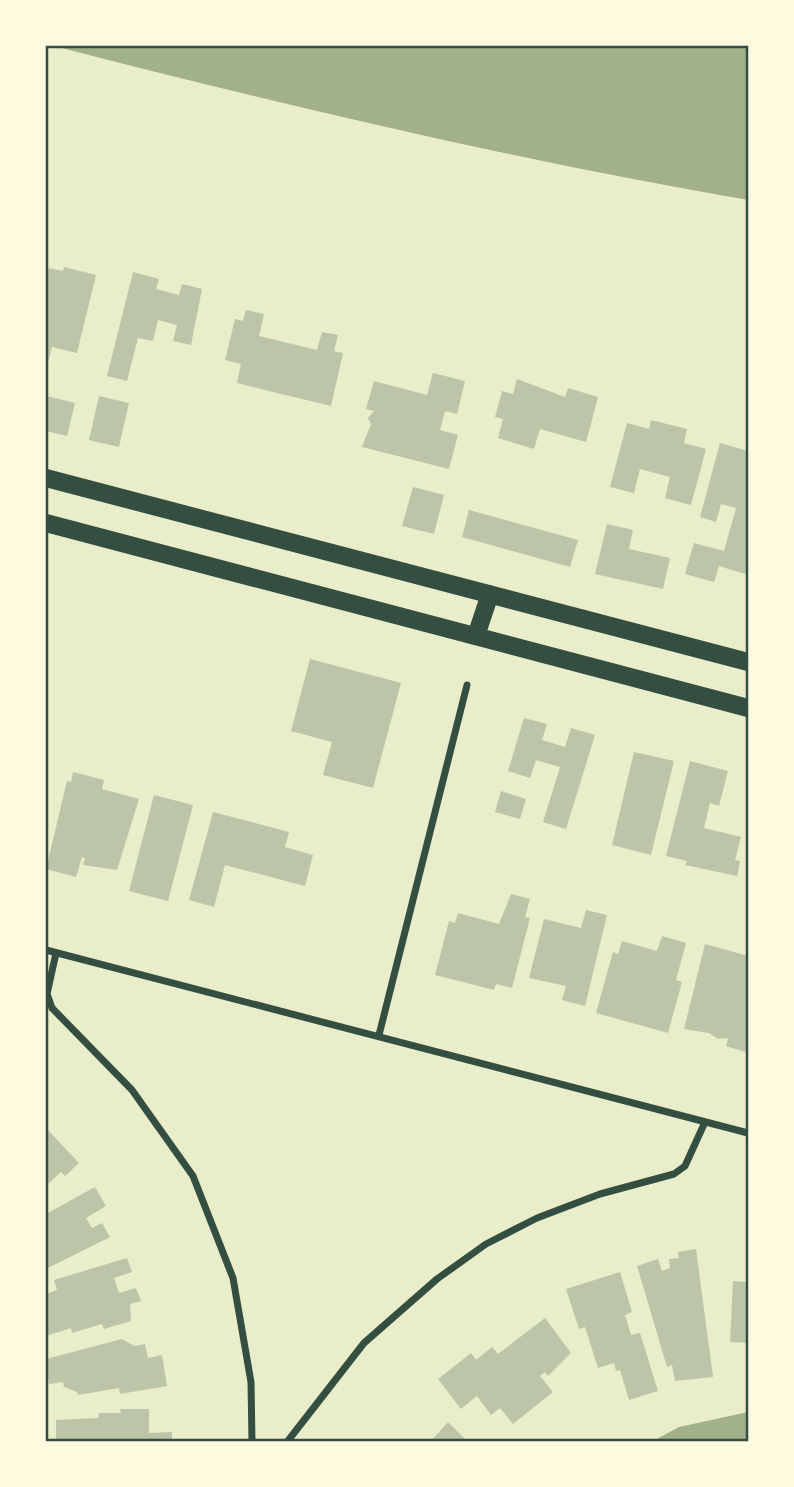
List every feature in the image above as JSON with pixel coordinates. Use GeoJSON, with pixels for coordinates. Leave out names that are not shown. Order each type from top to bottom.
{"type":"FeatureCollection","features":[{"type":"Feature","properties":{"kind":"main road"},"geometry":{"type":"LineString","coordinates":[[46,478],[748,662]]}},
{"type":"Feature","properties":{"kind":"main road"},"geometry":{"type":"LineString","coordinates":[[46,523],[748,708]]}},
{"type":"Feature","properties":{"kind":"main road"},"geometry":{"type":"LineString","coordinates":[[476,636],[490,594]]}},
{"type":"Feature","properties":{"kind":"street"},"geometry":{"type":"LineString","coordinates":[[379,1035],[467,685]]}},
{"type":"Feature","properties":{"kind":"street"},"geometry":{"type":"LineString","coordinates":[[46,950],[748,1133]]}},
{"type":"Feature","properties":{"kind":"street"},"geometry":{"type":"LineString","coordinates":[[57,953],[47,994],[52,1008],[132,1090],[193,1176],[233,1278],[251,1382],[252,1441]]}},
{"type":"Feature","properties":{"kind":"street"},"geometry":{"type":"LineString","coordinates":[[287,1441],[364,1343],[436,1279],[486,1244],[537,1218],[600,1194],[674,1174],[685,1166],[705,1122]]}},
{"type":"Feature","properties":{"kind":"shaded area"},"geometry":{"type":"Polygon","coordinates":[[[54,46],[748,46],[748,200],[573,167],[400,130],[54,46]]]}},
{"type":"Feature","properties":{"kind":"shaded area"},"geometry":{"type":"Polygon","coordinates":[[[748,1412],[748,1441],[653,1441],[679,1427],[748,1412]]]}},
{"type":"Feature","properties":{"kind":"building"},"geometry":{"type":"Polygon","coordinates":[[[64,267],[96,275],[77,353],[52,347],[46,370],[46,279],[49,268],[63,271],[64,267]]]}},
{"type":"Feature","properties":{"kind":"building"},"geometry":{"type":"Polygon","coordinates":[[[133,272],[159,279],[156,289],[179,295],[182,284],[202,289],[191,345],[173,341],[177,325],[158,320],[153,341],[138,338],[127,381],[107,376],[133,272]]]}},
{"type":"Feature","properties":{"kind":"building"},"geometry":{"type":"Polygon","coordinates":[[[246,310],[264,314],[259,336],[317,350],[322,332],[338,335],[334,351],[343,353],[331,406],[237,383],[241,364],[225,360],[235,319],[243,321],[246,310]]]}},
{"type":"Feature","properties":{"kind":"building"},"geometry":{"type":"Polygon","coordinates":[[[433,373],[465,381],[457,414],[445,411],[440,430],[458,435],[449,469],[362,447],[371,424],[368,418],[374,411],[366,409],[374,381],[427,395],[433,373]]]}},
{"type":"Feature","properties":{"kind":"building"},"geometry":{"type":"Polygon","coordinates":[[[517,379],[565,397],[568,388],[598,397],[586,442],[540,429],[534,449],[498,438],[503,419],[495,417],[502,391],[513,394],[517,379]]]}},
{"type":"Feature","properties":{"kind":"building"},"geometry":{"type":"Polygon","coordinates":[[[46,396],[75,403],[67,436],[46,431],[46,396]]]}},
{"type":"Feature","properties":{"kind":"building"},"geometry":{"type":"Polygon","coordinates":[[[99,396],[129,403],[119,447],[89,440],[99,396]]]}},
{"type":"Feature","properties":{"kind":"building"},"geometry":{"type":"Polygon","coordinates":[[[651,420],[687,429],[684,443],[706,449],[691,505],[665,498],[670,477],[640,469],[634,493],[610,487],[627,423],[649,429],[651,420]]]}},
{"type":"Feature","properties":{"kind":"building"},"geometry":{"type":"Polygon","coordinates":[[[720,443],[748,451],[748,575],[719,566],[714,582],[685,574],[694,543],[724,551],[736,508],[721,504],[716,522],[700,517],[720,443]]]}},
{"type":"Feature","properties":{"kind":"building"},"geometry":{"type":"Polygon","coordinates":[[[413,487],[444,495],[434,534],[402,526],[413,487]]]}},
{"type":"Feature","properties":{"kind":"building"},"geometry":{"type":"Polygon","coordinates":[[[469,510],[578,540],[570,567],[462,537],[469,510]]]}},
{"type":"Feature","properties":{"kind":"building"},"geometry":{"type":"Polygon","coordinates":[[[607,524],[633,530],[629,549],[670,558],[663,589],[595,574],[607,524]]]}},
{"type":"Feature","properties":{"kind":"building"},"geometry":{"type":"Polygon","coordinates":[[[310,659],[401,683],[373,788],[323,775],[332,742],[291,731],[310,659]]]}},
{"type":"Feature","properties":{"kind":"building"},"geometry":{"type":"Polygon","coordinates":[[[524,718],[547,724],[542,740],[565,747],[571,728],[595,735],[566,829],[543,822],[560,767],[536,760],[530,778],[508,771],[524,718]]]}},
{"type":"Feature","properties":{"kind":"building"},"geometry":{"type":"Polygon","coordinates":[[[634,752],[674,761],[651,855],[612,845],[634,752]]]}},
{"type":"Feature","properties":{"kind":"building"},"geometry":{"type":"Polygon","coordinates":[[[690,761],[728,771],[719,806],[710,803],[704,828],[741,837],[735,860],[740,861],[737,876],[685,865],[687,861],[666,856],[690,761]]]}},
{"type":"Feature","properties":{"kind":"building"},"geometry":{"type":"Polygon","coordinates":[[[73,772],[104,780],[102,789],[139,799],[117,870],[83,865],[85,858],[82,857],[76,877],[46,869],[67,781],[71,782],[73,772]]]}},
{"type":"Feature","properties":{"kind":"building"},"geometry":{"type":"Polygon","coordinates":[[[501,791],[526,799],[520,819],[495,812],[501,791]]]}},
{"type":"Feature","properties":{"kind":"building"},"geometry":{"type":"Polygon","coordinates":[[[154,795],[193,805],[168,901],[129,891],[154,795]]]}},
{"type":"Feature","properties":{"kind":"building"},"geometry":{"type":"Polygon","coordinates":[[[213,812],[289,832],[285,847],[313,855],[305,886],[225,865],[214,907],[189,900],[213,812]]]}},
{"type":"Feature","properties":{"kind":"building"},"geometry":{"type":"Polygon","coordinates":[[[511,894],[530,899],[525,917],[530,918],[512,988],[496,984],[494,990],[435,975],[449,921],[455,923],[458,913],[499,924],[511,894]]]}},
{"type":"Feature","properties":{"kind":"building"},"geometry":{"type":"Polygon","coordinates":[[[586,910],[607,915],[585,1006],[562,1000],[566,986],[529,978],[544,919],[581,928],[586,910]]]}},
{"type":"Feature","properties":{"kind":"building"},"geometry":{"type":"Polygon","coordinates":[[[662,936],[686,943],[676,980],[682,982],[668,1033],[596,1013],[613,952],[618,954],[622,941],[657,951],[662,936]]]}},
{"type":"Feature","properties":{"kind":"building"},"geometry":{"type":"Polygon","coordinates":[[[705,944],[748,956],[748,1043],[745,1052],[726,1046],[728,1038],[718,1039],[709,1033],[684,1029],[705,944]]]}},
{"type":"Feature","properties":{"kind":"building"},"geometry":{"type":"Polygon","coordinates":[[[46,1128],[79,1163],[65,1176],[61,1172],[46,1186],[46,1128]]]}},
{"type":"Feature","properties":{"kind":"building"},"geometry":{"type":"Polygon","coordinates":[[[95,1187],[106,1206],[86,1218],[92,1228],[102,1223],[110,1237],[46,1269],[46,1214],[95,1187]]]}},
{"type":"Feature","properties":{"kind":"building"},"geometry":{"type":"Polygon","coordinates":[[[696,1249],[713,1377],[675,1381],[672,1365],[667,1367],[637,1266],[658,1259],[662,1271],[670,1268],[669,1259],[679,1258],[678,1252],[696,1249]]]}},
{"type":"Feature","properties":{"kind":"building"},"geometry":{"type":"Polygon","coordinates":[[[127,1258],[132,1272],[114,1278],[119,1293],[136,1288],[141,1301],[130,1304],[131,1321],[104,1329],[102,1324],[72,1333],[71,1328],[46,1336],[46,1294],[57,1290],[54,1280],[127,1258]]]}},
{"type":"Feature","properties":{"kind":"building"},"geometry":{"type":"Polygon","coordinates":[[[620,1272],[632,1312],[625,1315],[631,1335],[640,1333],[658,1391],[629,1400],[620,1370],[616,1371],[614,1363],[598,1368],[585,1327],[579,1329],[566,1289],[620,1272]]]}},
{"type":"Feature","properties":{"kind":"building"},"geometry":{"type":"Polygon","coordinates":[[[733,1281],[748,1282],[748,1343],[730,1342],[733,1281]]]}},
{"type":"Feature","properties":{"kind":"building"},"geometry":{"type":"Polygon","coordinates":[[[545,1318],[571,1353],[548,1376],[545,1372],[540,1376],[553,1392],[513,1424],[500,1408],[491,1415],[477,1396],[461,1409],[438,1379],[471,1353],[476,1360],[492,1347],[498,1354],[545,1318]]]}},
{"type":"Feature","properties":{"kind":"building"},"geometry":{"type":"Polygon","coordinates":[[[122,1339],[134,1346],[145,1344],[148,1358],[162,1355],[167,1386],[120,1394],[119,1388],[78,1395],[77,1392],[64,1387],[63,1382],[49,1384],[46,1359],[122,1339]]]}},
{"type":"Feature","properties":{"kind":"building"},"geometry":{"type":"Polygon","coordinates":[[[120,1409],[149,1409],[149,1433],[172,1432],[172,1442],[56,1442],[56,1420],[98,1418],[99,1413],[121,1413],[120,1409]]]}},
{"type":"Feature","properties":{"kind":"building"},"geometry":{"type":"Polygon","coordinates":[[[448,1422],[468,1442],[430,1442],[448,1422]]]}}]}
